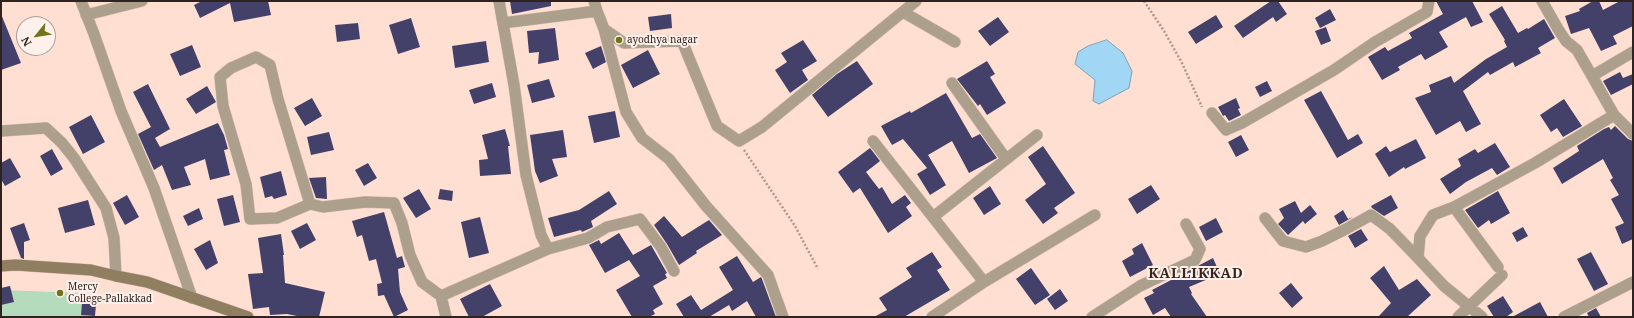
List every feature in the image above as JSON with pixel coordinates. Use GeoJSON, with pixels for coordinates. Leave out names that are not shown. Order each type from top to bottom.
{"type":"FeatureCollection","features":[{"type":"Feature","properties":{"kind":"main road"},"geometry":{"type":"LineString","coordinates":[[1,266],[16,265],[91,270],[147,282],[248,317]]}},
{"type":"Feature","properties":{"kind":"street"},"geometry":{"type":"LineString","coordinates":[[81,1],[121,111],[154,188],[192,298]]}},
{"type":"Feature","properties":{"kind":"street"},"geometry":{"type":"LineString","coordinates":[[86,14],[142,1]]}},
{"type":"Feature","properties":{"kind":"street"},"geometry":{"type":"LineString","coordinates":[[499,1],[514,85],[526,175],[541,235],[548,249]]}},
{"type":"Feature","properties":{"kind":"street"},"geometry":{"type":"LineString","coordinates":[[604,30],[624,44],[682,41],[717,126],[739,141],[762,127],[916,1]]}},
{"type":"Feature","properties":{"kind":"street"},"geometry":{"type":"LineString","coordinates":[[1212,113],[1226,130],[1242,123],[1334,70],[1375,42],[1427,12],[1430,1]]}},
{"type":"Feature","properties":{"kind":"street"},"geometry":{"type":"LineString","coordinates":[[1542,1],[1566,41],[1577,50],[1614,115],[1633,134]]}},
{"type":"Feature","properties":{"kind":"street"},"geometry":{"type":"LineString","coordinates":[[503,23],[595,6],[604,30],[626,112],[642,138],[669,158],[706,206],[768,275],[783,317]]}},
{"type":"Feature","properties":{"kind":"street"},"geometry":{"type":"LineString","coordinates":[[903,12],[955,42]]}},
{"type":"Feature","properties":{"kind":"street"},"geometry":{"type":"LineString","coordinates":[[1592,76],[1633,52]]}},
{"type":"Feature","properties":{"kind":"street"},"geometry":{"type":"LineString","coordinates":[[310,204],[280,106],[270,65],[256,57],[231,68],[220,77],[223,106],[246,184],[250,219],[277,218],[310,204],[323,206],[365,202],[394,203],[402,223],[410,255],[422,282],[441,296],[446,317]]}},
{"type":"Feature","properties":{"kind":"street"},"geometry":{"type":"LineString","coordinates":[[952,83],[1006,159]]}},
{"type":"Feature","properties":{"kind":"street"},"geometry":{"type":"LineString","coordinates":[[1418,258],[1420,236],[1433,215],[1454,207],[1535,163],[1614,115]]}},
{"type":"Feature","properties":{"kind":"street"},"geometry":{"type":"LineString","coordinates":[[1,131],[46,128],[62,142],[106,208],[114,238],[116,276]]}},
{"type":"Feature","properties":{"kind":"street"},"geometry":{"type":"LineString","coordinates":[[933,217],[1037,135]]}},
{"type":"Feature","properties":{"kind":"street"},"geometry":{"type":"LineString","coordinates":[[873,141],[984,282]]}},
{"type":"Feature","properties":{"kind":"street"},"geometry":{"type":"LineString","coordinates":[[1454,207],[1500,271],[1458,317]]}},
{"type":"Feature","properties":{"kind":"street"},"geometry":{"type":"LineString","coordinates":[[932,317],[984,282],[1094,215]]}},
{"type":"Feature","properties":{"kind":"street"},"geometry":{"type":"LineString","coordinates":[[1264,218],[1283,241],[1306,247],[1340,232],[1371,215],[1390,229],[1444,286],[1482,317]]}},
{"type":"Feature","properties":{"kind":"street"},"geometry":{"type":"LineString","coordinates":[[441,296],[548,249],[588,238],[607,227],[640,219],[661,247],[674,271]]}},
{"type":"Feature","properties":{"kind":"street"},"geometry":{"type":"LineString","coordinates":[[1092,317],[1140,286],[1195,260],[1200,249],[1186,224]]}},
{"type":"Feature","properties":{"kind":"street"},"geometry":{"type":"LineString","coordinates":[[1564,317],[1633,282]]}},
{"type":"Feature","properties":{"kind":"path"},"geometry":{"type":"LineString","coordinates":[[1144,1],[1164,31],[1182,63],[1201,106],[1212,113]]}},
{"type":"Feature","properties":{"kind":"path"},"geometry":{"type":"LineString","coordinates":[[739,141],[795,226],[818,269]]}},
{"type":"Feature","properties":{"kind":"green space"},"geometry":{"type":"Polygon","coordinates":[[[1,290],[83,293],[87,317],[1,317],[1,290]]]}},
{"type":"Feature","properties":{"kind":"water"},"geometry":{"type":"Polygon","coordinates":[[[1107,40],[1123,53],[1132,71],[1129,88],[1099,104],[1093,101],[1095,80],[1075,64],[1078,52],[1088,46],[1107,40]]]}},
{"type":"Feature","properties":{"kind":"building"},"geometry":{"type":"Polygon","coordinates":[[[202,1],[268,1],[271,15],[234,22],[230,3],[200,18],[194,5],[202,1]]]}},
{"type":"Feature","properties":{"kind":"building"},"geometry":{"type":"Polygon","coordinates":[[[510,1],[551,1],[551,6],[512,14],[510,1]]]}},
{"type":"Feature","properties":{"kind":"building"},"geometry":{"type":"Polygon","coordinates":[[[1271,1],[1278,1],[1287,14],[1276,22],[1273,17],[1243,38],[1234,26],[1271,1]]]}},
{"type":"Feature","properties":{"kind":"building"},"geometry":{"type":"Polygon","coordinates":[[[1436,1],[1472,1],[1483,22],[1471,27],[1466,17],[1439,32],[1448,47],[1425,60],[1421,54],[1398,67],[1400,70],[1382,80],[1368,57],[1385,47],[1388,51],[1412,38],[1409,33],[1443,14],[1436,1]]]}},
{"type":"Feature","properties":{"kind":"building"},"geometry":{"type":"Polygon","coordinates":[[[1593,1],[1599,1],[1603,10],[1620,1],[1633,1],[1633,26],[1613,36],[1617,44],[1601,51],[1589,28],[1571,34],[1565,16],[1580,11],[1579,9],[1593,1]]]}},
{"type":"Feature","properties":{"kind":"building"},"geometry":{"type":"Polygon","coordinates":[[[1502,6],[1518,33],[1527,28],[1528,29],[1544,19],[1555,38],[1538,48],[1541,53],[1515,67],[1513,62],[1490,75],[1488,72],[1463,91],[1481,124],[1466,132],[1460,121],[1436,135],[1415,98],[1431,92],[1429,85],[1451,76],[1454,83],[1486,59],[1507,47],[1504,41],[1505,40],[1489,14],[1502,6]]]}},
{"type":"Feature","properties":{"kind":"building"},"geometry":{"type":"Polygon","coordinates":[[[1330,9],[1336,20],[1320,28],[1315,18],[1330,9]]]}},
{"type":"Feature","properties":{"kind":"building"},"geometry":{"type":"Polygon","coordinates":[[[1,14],[16,51],[16,56],[18,56],[21,63],[1,70],[1,14]]]}},
{"type":"Feature","properties":{"kind":"building"},"geometry":{"type":"Polygon","coordinates":[[[671,14],[672,28],[650,31],[648,17],[671,14]]]}},
{"type":"Feature","properties":{"kind":"building"},"geometry":{"type":"Polygon","coordinates":[[[1216,15],[1223,27],[1196,44],[1188,32],[1216,15]]]}},
{"type":"Feature","properties":{"kind":"building"},"geometry":{"type":"Polygon","coordinates":[[[998,17],[1009,32],[990,46],[978,31],[998,17]]]}},
{"type":"Feature","properties":{"kind":"building"},"geometry":{"type":"Polygon","coordinates":[[[411,18],[420,47],[398,54],[389,25],[411,18]]]}},
{"type":"Feature","properties":{"kind":"building"},"geometry":{"type":"Polygon","coordinates":[[[358,23],[360,39],[337,42],[335,25],[358,23]]]}},
{"type":"Feature","properties":{"kind":"building"},"geometry":{"type":"Polygon","coordinates":[[[1326,27],[1331,41],[1321,45],[1315,31],[1326,27]]]}},
{"type":"Feature","properties":{"kind":"building"},"geometry":{"type":"Polygon","coordinates":[[[555,28],[559,60],[538,64],[539,52],[529,53],[527,31],[555,28]]]}},
{"type":"Feature","properties":{"kind":"building"},"geometry":{"type":"Polygon","coordinates":[[[803,40],[817,61],[802,70],[808,80],[790,93],[775,70],[787,62],[781,53],[803,40]]]}},
{"type":"Feature","properties":{"kind":"building"},"geometry":{"type":"Polygon","coordinates":[[[486,41],[489,62],[455,68],[452,46],[486,41]]]}},
{"type":"Feature","properties":{"kind":"building"},"geometry":{"type":"Polygon","coordinates":[[[192,45],[201,67],[180,76],[170,54],[192,45]]]}},
{"type":"Feature","properties":{"kind":"building"},"geometry":{"type":"Polygon","coordinates":[[[601,46],[606,62],[593,69],[585,53],[601,46]]]}},
{"type":"Feature","properties":{"kind":"building"},"geometry":{"type":"Polygon","coordinates":[[[648,50],[660,74],[633,88],[621,65],[648,50]]]}},
{"type":"Feature","properties":{"kind":"building"},"geometry":{"type":"Polygon","coordinates":[[[857,61],[873,84],[828,117],[812,95],[837,74],[857,61]]]}},
{"type":"Feature","properties":{"kind":"building"},"geometry":{"type":"Polygon","coordinates":[[[987,61],[995,74],[990,77],[1006,103],[987,115],[980,104],[978,106],[957,79],[987,61]]]}},
{"type":"Feature","properties":{"kind":"building"},"geometry":{"type":"Polygon","coordinates":[[[1620,72],[1623,78],[1633,74],[1633,84],[1611,95],[1603,81],[1620,72]]]}},
{"type":"Feature","properties":{"kind":"building"},"geometry":{"type":"Polygon","coordinates":[[[549,79],[555,97],[532,103],[527,85],[549,79]]]}},
{"type":"Feature","properties":{"kind":"building"},"geometry":{"type":"Polygon","coordinates":[[[1267,81],[1272,91],[1260,97],[1255,87],[1267,81]]]}},
{"type":"Feature","properties":{"kind":"building"},"geometry":{"type":"Polygon","coordinates":[[[492,83],[496,97],[474,104],[469,90],[492,83]]]}},
{"type":"Feature","properties":{"kind":"building"},"geometry":{"type":"Polygon","coordinates":[[[148,84],[170,129],[155,138],[160,147],[218,123],[224,135],[228,149],[224,150],[230,175],[210,180],[205,159],[184,167],[191,185],[172,190],[162,165],[154,170],[138,134],[151,127],[133,92],[148,84]]]}},
{"type":"Feature","properties":{"kind":"building"},"geometry":{"type":"Polygon","coordinates":[[[207,86],[216,102],[196,114],[186,99],[207,86]]]}},
{"type":"Feature","properties":{"kind":"building"},"geometry":{"type":"Polygon","coordinates":[[[1321,91],[1348,140],[1358,134],[1363,143],[1337,158],[1304,100],[1321,91]]]}},
{"type":"Feature","properties":{"kind":"building"},"geometry":{"type":"Polygon","coordinates":[[[946,93],[972,138],[980,134],[997,158],[969,173],[952,141],[928,155],[946,185],[930,195],[917,174],[927,168],[903,139],[892,145],[881,126],[910,111],[911,113],[946,93]]]}},
{"type":"Feature","properties":{"kind":"building"},"geometry":{"type":"Polygon","coordinates":[[[312,98],[322,116],[305,126],[294,108],[312,98]]]}},
{"type":"Feature","properties":{"kind":"building"},"geometry":{"type":"Polygon","coordinates":[[[1236,98],[1241,115],[1229,121],[1225,115],[1223,116],[1218,107],[1236,98]]]}},
{"type":"Feature","properties":{"kind":"building"},"geometry":{"type":"Polygon","coordinates":[[[1564,99],[1582,126],[1563,137],[1557,128],[1551,132],[1540,115],[1564,99]]]}},
{"type":"Feature","properties":{"kind":"building"},"geometry":{"type":"Polygon","coordinates":[[[615,111],[620,137],[594,143],[588,116],[615,111]]]}},
{"type":"Feature","properties":{"kind":"building"},"geometry":{"type":"Polygon","coordinates":[[[91,115],[105,142],[83,154],[69,127],[91,115]]]}},
{"type":"Feature","properties":{"kind":"building"},"geometry":{"type":"Polygon","coordinates":[[[1615,126],[1628,139],[1633,141],[1633,239],[1622,244],[1615,227],[1624,223],[1611,199],[1619,195],[1610,180],[1613,178],[1603,159],[1562,184],[1553,168],[1579,151],[1577,146],[1604,129],[1609,127],[1611,130],[1615,126]]]}},
{"type":"Feature","properties":{"kind":"building"},"geometry":{"type":"Polygon","coordinates":[[[505,129],[510,146],[508,146],[511,174],[480,176],[479,160],[488,159],[482,135],[505,129]]]}},
{"type":"Feature","properties":{"kind":"building"},"geometry":{"type":"Polygon","coordinates":[[[563,130],[567,157],[552,159],[558,176],[540,183],[535,171],[530,135],[563,130]]]}},
{"type":"Feature","properties":{"kind":"building"},"geometry":{"type":"Polygon","coordinates":[[[329,132],[334,150],[311,155],[307,137],[329,132]]]}},
{"type":"Feature","properties":{"kind":"building"},"geometry":{"type":"Polygon","coordinates":[[[1241,135],[1249,150],[1236,157],[1228,142],[1241,135]]]}},
{"type":"Feature","properties":{"kind":"building"},"geometry":{"type":"Polygon","coordinates":[[[1416,139],[1426,158],[1405,169],[1404,167],[1389,177],[1375,154],[1386,146],[1390,152],[1416,139]]]}},
{"type":"Feature","properties":{"kind":"building"},"geometry":{"type":"Polygon","coordinates":[[[1495,143],[1510,167],[1497,175],[1492,168],[1466,182],[1450,194],[1440,179],[1461,166],[1458,159],[1475,149],[1478,153],[1495,143]]]}},
{"type":"Feature","properties":{"kind":"building"},"geometry":{"type":"Polygon","coordinates":[[[1043,146],[1075,193],[1054,208],[1058,213],[1043,224],[1025,200],[1046,184],[1028,157],[1043,146]]]}},
{"type":"Feature","properties":{"kind":"building"},"geometry":{"type":"Polygon","coordinates":[[[870,148],[880,161],[866,172],[879,189],[882,187],[892,204],[905,195],[911,203],[906,207],[912,216],[888,233],[860,188],[853,193],[838,172],[870,148]]]}},
{"type":"Feature","properties":{"kind":"building"},"geometry":{"type":"Polygon","coordinates":[[[52,149],[63,169],[51,176],[40,156],[52,149]]]}},
{"type":"Feature","properties":{"kind":"building"},"geometry":{"type":"Polygon","coordinates":[[[10,158],[21,177],[5,186],[1,179],[1,163],[10,158]]]}},
{"type":"Feature","properties":{"kind":"building"},"geometry":{"type":"Polygon","coordinates":[[[368,163],[377,178],[364,186],[355,170],[368,163]]]}},
{"type":"Feature","properties":{"kind":"building"},"geometry":{"type":"Polygon","coordinates":[[[281,171],[287,195],[274,199],[272,196],[265,198],[260,177],[281,171]]]}},
{"type":"Feature","properties":{"kind":"building"},"geometry":{"type":"Polygon","coordinates":[[[326,177],[327,199],[316,198],[309,178],[326,177]]]}},
{"type":"Feature","properties":{"kind":"building"},"geometry":{"type":"Polygon","coordinates":[[[1151,185],[1160,199],[1137,214],[1128,199],[1151,185]]]}},
{"type":"Feature","properties":{"kind":"building"},"geometry":{"type":"Polygon","coordinates":[[[990,186],[1001,204],[984,215],[973,198],[990,186]]]}},
{"type":"Feature","properties":{"kind":"building"},"geometry":{"type":"Polygon","coordinates":[[[419,189],[431,209],[416,218],[403,198],[419,189]]]}},
{"type":"Feature","properties":{"kind":"building"},"geometry":{"type":"Polygon","coordinates":[[[440,189],[453,191],[452,201],[438,199],[440,189]]]}},
{"type":"Feature","properties":{"kind":"building"},"geometry":{"type":"Polygon","coordinates":[[[609,191],[617,204],[591,221],[593,227],[582,232],[581,230],[554,237],[548,218],[579,210],[609,191]]]}},
{"type":"Feature","properties":{"kind":"building"},"geometry":{"type":"Polygon","coordinates":[[[1498,191],[1510,213],[1491,224],[1489,220],[1478,228],[1465,210],[1498,191]]]}},
{"type":"Feature","properties":{"kind":"building"},"geometry":{"type":"Polygon","coordinates":[[[127,195],[139,217],[125,225],[113,203],[127,195]]]}},
{"type":"Feature","properties":{"kind":"building"},"geometry":{"type":"Polygon","coordinates":[[[233,195],[240,222],[224,226],[217,199],[233,195]]]}},
{"type":"Feature","properties":{"kind":"building"},"geometry":{"type":"Polygon","coordinates":[[[1391,195],[1398,208],[1384,216],[1372,208],[1371,206],[1391,195]]]}},
{"type":"Feature","properties":{"kind":"building"},"geometry":{"type":"Polygon","coordinates":[[[88,200],[95,225],[65,233],[58,208],[88,200]]]}},
{"type":"Feature","properties":{"kind":"building"},"geometry":{"type":"Polygon","coordinates":[[[1295,201],[1301,213],[1310,205],[1317,214],[1305,224],[1303,221],[1288,235],[1278,224],[1284,218],[1279,209],[1295,201]]]}},
{"type":"Feature","properties":{"kind":"building"},"geometry":{"type":"Polygon","coordinates":[[[199,208],[203,219],[188,226],[183,216],[199,208]]]}},
{"type":"Feature","properties":{"kind":"building"},"geometry":{"type":"Polygon","coordinates":[[[1343,210],[1348,219],[1353,217],[1339,225],[1334,216],[1343,210]]]}},
{"type":"Feature","properties":{"kind":"building"},"geometry":{"type":"Polygon","coordinates":[[[384,212],[397,258],[402,256],[405,267],[398,269],[400,292],[408,310],[394,317],[384,295],[378,296],[377,284],[382,283],[376,259],[369,261],[362,235],[357,237],[352,221],[384,212]]]}},
{"type":"Feature","properties":{"kind":"building"},"geometry":{"type":"Polygon","coordinates":[[[664,216],[682,237],[709,220],[722,235],[696,251],[697,253],[679,265],[654,225],[664,216]]]}},
{"type":"Feature","properties":{"kind":"building"},"geometry":{"type":"Polygon","coordinates":[[[480,217],[489,253],[469,258],[461,222],[480,217]]]}},
{"type":"Feature","properties":{"kind":"building"},"geometry":{"type":"Polygon","coordinates":[[[1216,218],[1223,232],[1206,241],[1199,227],[1216,218]]]}},
{"type":"Feature","properties":{"kind":"building"},"geometry":{"type":"Polygon","coordinates":[[[24,223],[30,240],[24,242],[24,259],[21,258],[10,228],[24,223]]]}},
{"type":"Feature","properties":{"kind":"building"},"geometry":{"type":"Polygon","coordinates":[[[307,223],[316,240],[300,249],[291,231],[307,223]]]}},
{"type":"Feature","properties":{"kind":"building"},"geometry":{"type":"Polygon","coordinates":[[[1523,227],[1528,236],[1517,242],[1512,233],[1523,227]]]}},
{"type":"Feature","properties":{"kind":"building"},"geometry":{"type":"Polygon","coordinates":[[[1361,229],[1368,240],[1355,248],[1348,236],[1361,229]]]}},
{"type":"Feature","properties":{"kind":"building"},"geometry":{"type":"Polygon","coordinates":[[[619,233],[633,255],[651,245],[667,273],[665,274],[667,278],[653,286],[663,304],[653,310],[655,314],[649,317],[632,317],[616,290],[640,276],[629,260],[605,273],[589,245],[599,240],[601,244],[619,233]]]}},
{"type":"Feature","properties":{"kind":"building"},"geometry":{"type":"Polygon","coordinates":[[[281,234],[284,255],[285,283],[325,292],[319,317],[302,317],[287,314],[270,315],[269,307],[253,309],[248,274],[263,273],[258,238],[281,234]]]}},
{"type":"Feature","properties":{"kind":"building"},"geometry":{"type":"Polygon","coordinates":[[[210,240],[218,263],[206,270],[194,249],[210,240]]]}},
{"type":"Feature","properties":{"kind":"building"},"geometry":{"type":"Polygon","coordinates":[[[1142,243],[1153,265],[1130,277],[1122,261],[1134,254],[1132,249],[1142,243]]]}},
{"type":"Feature","properties":{"kind":"building"},"geometry":{"type":"Polygon","coordinates":[[[932,252],[942,267],[937,270],[950,290],[904,317],[874,317],[887,310],[879,298],[912,277],[906,268],[932,252]]]}},
{"type":"Feature","properties":{"kind":"building"},"geometry":{"type":"Polygon","coordinates":[[[1591,252],[1608,284],[1594,291],[1577,259],[1591,252]]]}},
{"type":"Feature","properties":{"kind":"building"},"geometry":{"type":"Polygon","coordinates":[[[737,256],[753,282],[761,277],[776,317],[756,317],[747,301],[732,311],[729,305],[709,317],[684,317],[676,304],[691,295],[701,310],[733,290],[719,267],[737,256]]]}},
{"type":"Feature","properties":{"kind":"building"},"geometry":{"type":"Polygon","coordinates":[[[1213,258],[1220,274],[1189,287],[1192,293],[1191,294],[1207,317],[1171,317],[1165,308],[1153,315],[1144,298],[1154,293],[1152,290],[1213,258]]]}},
{"type":"Feature","properties":{"kind":"building"},"geometry":{"type":"Polygon","coordinates":[[[1384,266],[1399,290],[1417,279],[1431,295],[1407,317],[1378,317],[1391,303],[1370,278],[1384,266]]]}},
{"type":"Feature","properties":{"kind":"building"},"geometry":{"type":"Polygon","coordinates":[[[1031,268],[1050,295],[1035,305],[1016,279],[1031,268]]]}},
{"type":"Feature","properties":{"kind":"building"},"geometry":{"type":"Polygon","coordinates":[[[1291,283],[1303,298],[1292,308],[1279,293],[1291,283]]]}},
{"type":"Feature","properties":{"kind":"building"},"geometry":{"type":"Polygon","coordinates":[[[490,284],[502,306],[482,317],[469,317],[460,299],[490,284]]]}},
{"type":"Feature","properties":{"kind":"building"},"geometry":{"type":"Polygon","coordinates":[[[10,286],[14,302],[1,305],[1,288],[10,286]]]}},
{"type":"Feature","properties":{"kind":"building"},"geometry":{"type":"Polygon","coordinates":[[[1060,289],[1068,301],[1055,310],[1047,299],[1060,289]]]}},
{"type":"Feature","properties":{"kind":"building"},"geometry":{"type":"Polygon","coordinates":[[[1503,296],[1513,312],[1506,317],[1494,317],[1487,306],[1503,296]]]}},
{"type":"Feature","properties":{"kind":"building"},"geometry":{"type":"Polygon","coordinates":[[[1540,302],[1548,317],[1512,317],[1540,302]]]}},
{"type":"Feature","properties":{"kind":"building"},"geometry":{"type":"Polygon","coordinates":[[[82,303],[96,304],[95,316],[81,315],[82,303]]]}},
{"type":"Feature","properties":{"kind":"building"},"geometry":{"type":"Polygon","coordinates":[[[1596,308],[1601,317],[1589,317],[1587,313],[1596,308]]]}},
{"type":"Feature","properties":{"kind":"place","name":"ayodhya nagar"},"geometry":{"type":"Point","coordinates":[619,40]}},
{"type":"Feature","properties":{"kind":"place","name":"Mercy College-Pallakkad"},"geometry":{"type":"Point","coordinates":[60,293]}},
{"type":"Feature","properties":{"kind":"district","name":"KALLIKKAD"},"geometry":{"type":"Point","coordinates":[1196,274]}}]}
